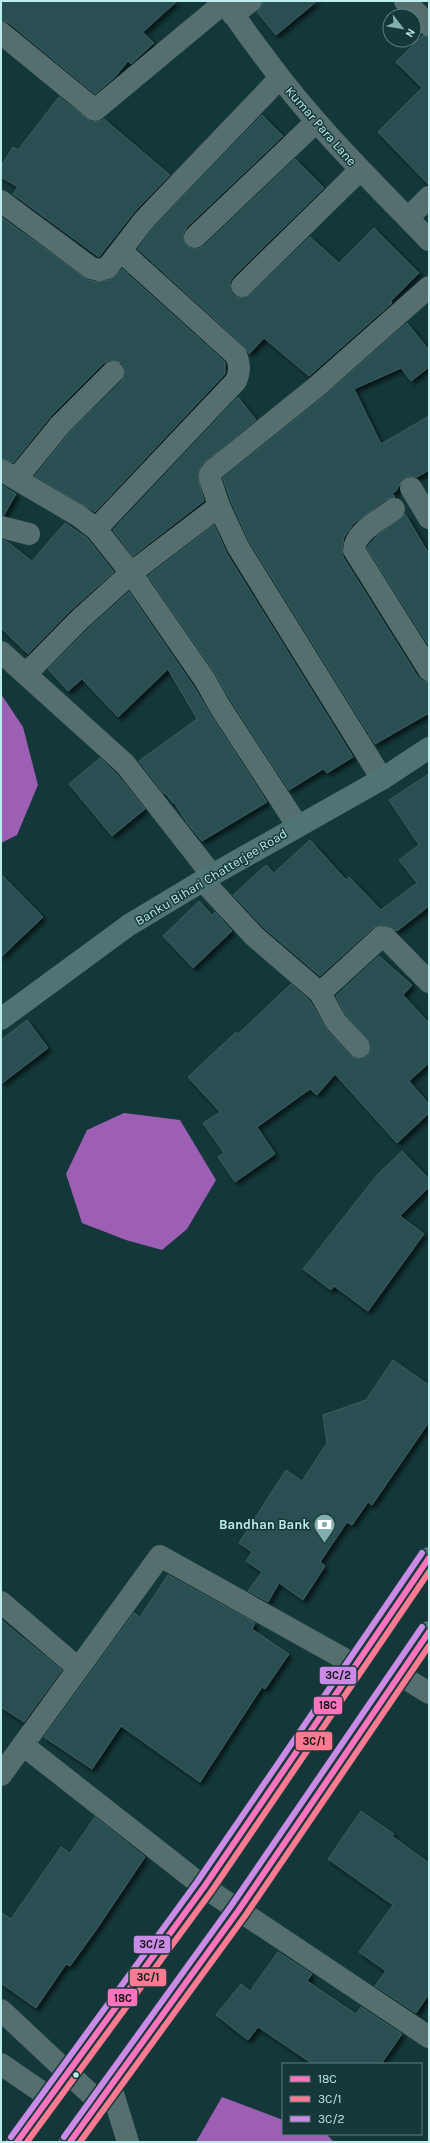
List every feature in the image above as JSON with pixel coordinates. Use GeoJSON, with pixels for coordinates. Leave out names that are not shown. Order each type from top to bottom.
{"type":"FeatureCollection","features":[{"type":"Feature","properties":{"kind":"main road","name":"Banku Bihari Chatterjee Road"},"geometry":{"type":"LineString","coordinates":[[1,1019],[130,925],[297,825],[382,779],[429,748]]}},
{"type":"Feature","properties":{"kind":"main road"},"geometry":{"type":"LineString","coordinates":[[17,2142],[204,1887],[357,1666],[429,1558]]}},
{"type":"Feature","properties":{"kind":"main road"},"geometry":{"type":"LineString","coordinates":[[70,2142],[238,1911],[429,1632]]}},
{"type":"Feature","properties":{"kind":"street"},"geometry":{"type":"LineString","coordinates":[[1,33],[96,110],[228,6],[251,1]]}},
{"type":"Feature","properties":{"kind":"street","name":"Kumar Para Lane"},"geometry":{"type":"LineString","coordinates":[[228,6],[280,78],[316,122],[360,170],[429,240]]}},
{"type":"Feature","properties":{"kind":"street"},"geometry":{"type":"LineString","coordinates":[[1,201],[91,268],[99,270],[107,268],[145,219],[280,78]]}},
{"type":"Feature","properties":{"kind":"street"},"geometry":{"type":"LineString","coordinates":[[195,237],[316,122]]}},
{"type":"Feature","properties":{"kind":"street"},"geometry":{"type":"LineString","coordinates":[[242,286],[360,170]]}},
{"type":"Feature","properties":{"kind":"street"},"geometry":{"type":"LineString","coordinates":[[408,218],[429,196]]}},
{"type":"Feature","properties":{"kind":"street"},"geometry":{"type":"LineString","coordinates":[[96,529],[236,381],[240,364],[236,355],[120,251]]}},
{"type":"Feature","properties":{"kind":"street"},"geometry":{"type":"LineString","coordinates":[[382,779],[238,547],[218,506],[210,475],[212,471],[315,388],[429,287]]}},
{"type":"Feature","properties":{"kind":"street"},"geometry":{"type":"LineString","coordinates":[[113,372],[8,475],[79,516],[96,529],[131,573],[205,680],[220,707],[297,825]]}},
{"type":"Feature","properties":{"kind":"street"},"geometry":{"type":"LineString","coordinates":[[411,488],[429,518]]}},
{"type":"Feature","properties":{"kind":"street"},"geometry":{"type":"LineString","coordinates":[[26,674],[79,620],[131,573],[218,506]]}},
{"type":"Feature","properties":{"kind":"street"},"geometry":{"type":"LineString","coordinates":[[394,509],[359,535],[354,543],[354,550],[429,670]]}},
{"type":"Feature","properties":{"kind":"street"},"geometry":{"type":"LineString","coordinates":[[1,527],[29,534]]}},
{"type":"Feature","properties":{"kind":"street"},"geometry":{"type":"LineString","coordinates":[[1,652],[126,764],[207,878],[254,936],[320,993],[336,1022],[359,1047]]}},
{"type":"Feature","properties":{"kind":"street"},"geometry":{"type":"LineString","coordinates":[[320,993],[381,937],[386,938],[429,982]]}},
{"type":"Feature","properties":{"kind":"street"},"geometry":{"type":"LineString","coordinates":[[1,1775],[160,1556],[357,1666]]}},
{"type":"Feature","properties":{"kind":"street"},"geometry":{"type":"LineString","coordinates":[[1,1602],[78,1668]]}},
{"type":"Feature","properties":{"kind":"street"},"geometry":{"type":"LineString","coordinates":[[400,1675],[429,1693]]}},
{"type":"Feature","properties":{"kind":"street"},"geometry":{"type":"LineString","coordinates":[[23,1745],[204,1887],[429,2037]]}},
{"type":"Feature","properties":{"kind":"street"},"geometry":{"type":"LineString","coordinates":[[1,2010],[67,2072],[105,2094],[128,2142]]}},
{"type":"Feature","properties":{"kind":"street"},"geometry":{"type":"LineString","coordinates":[[1,2064],[49,2097]]}},
{"type":"Feature","properties":{"kind":"shaded area"},"geometry":{"type":"Polygon","coordinates":[[[1,694],[23,727],[38,785],[17,835],[1,843],[1,694]]]}},
{"type":"Feature","properties":{"kind":"shaded area"},"geometry":{"type":"Polygon","coordinates":[[[124,1113],[180,1120],[216,1180],[187,1229],[162,1250],[126,1240],[82,1223],[66,1174],[87,1130],[124,1113]]]}},
{"type":"Feature","properties":{"kind":"shaded area"},"geometry":{"type":"Polygon","coordinates":[[[222,2097],[282,2120],[282,2135],[327,2135],[334,2142],[196,2142],[222,2097]]]}},
{"type":"Feature","properties":{"kind":"building"},"geometry":{"type":"Polygon","coordinates":[[[1,1],[177,1],[143,32],[154,43],[131,64],[128,61],[115,77],[95,94],[9,23],[1,21],[1,1]]]}},
{"type":"Feature","properties":{"kind":"building"},"geometry":{"type":"Polygon","coordinates":[[[263,1],[317,1],[276,35],[257,12],[262,6],[263,1]]]}},
{"type":"Feature","properties":{"kind":"building"},"geometry":{"type":"Polygon","coordinates":[[[422,36],[429,37],[429,185],[378,132],[422,88],[396,62],[410,48],[422,48],[422,36]]]}},
{"type":"Feature","properties":{"kind":"building"},"geometry":{"type":"Polygon","coordinates":[[[59,97],[92,122],[98,122],[104,119],[170,175],[136,210],[99,257],[13,194],[18,187],[1,177],[1,166],[13,147],[18,150],[59,97]]]}},
{"type":"Feature","properties":{"kind":"building"},"geometry":{"type":"Polygon","coordinates":[[[262,115],[283,136],[186,228],[183,234],[186,245],[192,249],[198,249],[204,246],[295,159],[324,188],[233,277],[230,282],[230,289],[233,295],[239,298],[250,295],[310,237],[339,263],[374,228],[419,273],[391,301],[392,303],[309,376],[264,338],[249,354],[244,346],[138,249],[154,227],[262,115]]]}},
{"type":"Feature","properties":{"kind":"building"},"geometry":{"type":"Polygon","coordinates":[[[1,217],[88,280],[96,282],[110,280],[122,269],[225,362],[225,374],[95,512],[35,476],[69,433],[122,381],[125,369],[122,363],[110,360],[104,363],[51,416],[13,463],[1,458],[1,217]]]}},
{"type":"Feature","properties":{"kind":"building"},"geometry":{"type":"Polygon","coordinates":[[[407,323],[429,350],[429,367],[411,381],[401,368],[354,389],[381,444],[429,416],[429,470],[417,477],[410,476],[404,478],[396,491],[392,493],[395,497],[387,499],[354,523],[344,537],[342,548],[343,557],[418,677],[423,681],[429,682],[429,713],[375,744],[249,541],[231,501],[223,478],[323,397],[407,323]]]}},
{"type":"Feature","properties":{"kind":"building"},"geometry":{"type":"Polygon","coordinates":[[[238,397],[256,420],[201,465],[198,479],[204,501],[133,556],[113,530],[238,397]]]}},
{"type":"Feature","properties":{"kind":"building"},"geometry":{"type":"Polygon","coordinates":[[[1,485],[16,494],[4,515],[1,515],[1,485]]]}},
{"type":"Feature","properties":{"kind":"building"},"geometry":{"type":"Polygon","coordinates":[[[405,514],[429,554],[429,646],[367,548],[377,536],[405,514]]]}},
{"type":"Feature","properties":{"kind":"building"},"geometry":{"type":"Polygon","coordinates":[[[65,523],[87,538],[114,572],[70,611],[28,654],[1,628],[1,540],[6,541],[32,561],[65,523]]]}},
{"type":"Feature","properties":{"kind":"building"},"geometry":{"type":"Polygon","coordinates":[[[214,525],[227,554],[353,757],[327,773],[323,769],[289,790],[231,701],[215,673],[148,576],[214,525]]]}},
{"type":"Feature","properties":{"kind":"building"},"geometry":{"type":"Polygon","coordinates":[[[129,592],[194,687],[267,802],[202,841],[187,823],[174,802],[173,803],[165,793],[164,794],[139,761],[197,719],[168,669],[118,717],[82,679],[68,691],[48,669],[88,629],[129,592]]]}},
{"type":"Feature","properties":{"kind":"building"},"geometry":{"type":"Polygon","coordinates":[[[100,758],[116,773],[145,809],[112,836],[69,784],[100,758]]]}},
{"type":"Feature","properties":{"kind":"building"},"geometry":{"type":"Polygon","coordinates":[[[429,774],[429,906],[397,931],[383,925],[373,928],[320,976],[263,927],[233,895],[266,865],[274,873],[310,840],[346,880],[349,877],[381,910],[417,883],[399,860],[419,845],[389,800],[429,774]]]}},
{"type":"Feature","properties":{"kind":"building"},"geometry":{"type":"Polygon","coordinates":[[[1,874],[43,917],[1,957],[1,874]]]}},
{"type":"Feature","properties":{"kind":"building"},"geometry":{"type":"Polygon","coordinates":[[[199,901],[212,915],[215,912],[232,931],[193,968],[163,936],[199,901]]]}},
{"type":"Feature","properties":{"kind":"building"},"geometry":{"type":"Polygon","coordinates":[[[379,956],[412,985],[403,995],[429,1023],[429,1063],[409,1081],[429,1104],[429,1113],[397,1143],[335,1074],[317,1095],[310,1089],[257,1127],[275,1154],[235,1182],[218,1157],[224,1153],[203,1123],[220,1112],[188,1077],[236,1032],[238,1034],[291,984],[310,1001],[327,1030],[350,1055],[356,1059],[367,1056],[371,1050],[371,1044],[346,1015],[336,996],[379,956]]]}},
{"type":"Feature","properties":{"kind":"building"},"geometry":{"type":"Polygon","coordinates":[[[27,1020],[48,1048],[1,1084],[1,1040],[27,1020]]]}},
{"type":"Feature","properties":{"kind":"building"},"geometry":{"type":"Polygon","coordinates":[[[402,1151],[429,1179],[429,1187],[400,1216],[424,1234],[368,1311],[334,1286],[331,1290],[303,1269],[378,1174],[402,1151]]]}},
{"type":"Feature","properties":{"kind":"building"},"geometry":{"type":"Polygon","coordinates":[[[393,1360],[429,1385],[429,1422],[372,1505],[368,1502],[352,1525],[347,1522],[320,1562],[325,1566],[303,1600],[279,1583],[268,1602],[248,1591],[262,1572],[246,1561],[252,1552],[239,1543],[286,1470],[302,1481],[327,1443],[323,1415],[366,1400],[393,1360]]]}},
{"type":"Feature","properties":{"kind":"building"},"geometry":{"type":"Polygon","coordinates":[[[168,1575],[255,1623],[252,1629],[289,1654],[265,1689],[262,1687],[200,1782],[121,1726],[92,1769],[44,1737],[134,1613],[140,1617],[168,1575]]]}},
{"type":"Feature","properties":{"kind":"building"},"geometry":{"type":"Polygon","coordinates":[[[1,1620],[62,1670],[24,1722],[1,1707],[1,1620]]]}},
{"type":"Feature","properties":{"kind":"building"},"geometry":{"type":"Polygon","coordinates":[[[361,1811],[394,1834],[392,1836],[429,1863],[429,1994],[416,2013],[375,1986],[386,1971],[359,1952],[393,1905],[328,1859],[361,1811]]]}},
{"type":"Feature","properties":{"kind":"building"},"geometry":{"type":"Polygon","coordinates":[[[95,1817],[145,1857],[96,1930],[70,1966],[66,1964],[36,2008],[1,1983],[1,1912],[11,1919],[61,1847],[70,1853],[95,1817]]]}},
{"type":"Feature","properties":{"kind":"building"},"geometry":{"type":"Polygon","coordinates":[[[278,1952],[312,1974],[307,1981],[356,2014],[361,2007],[402,2034],[382,2063],[312,2063],[258,2027],[248,2040],[216,2015],[241,1984],[250,1991],[278,1952]]]}},
{"type":"Feature","properties":{"kind":"transit line","name":"3C/2"},"geometry":{"type":"LineString","coordinates":[[11,2137],[197,1882],[422,1553]]}},
{"type":"Feature","properties":{"kind":"transit line","name":"18C"},"geometry":{"type":"LineString","coordinates":[[17,2142],[204,1887],[429,1558]]}},
{"type":"Feature","properties":{"kind":"transit line","name":"3C/1"},"geometry":{"type":"LineString","coordinates":[[27,2142],[211,1892],[429,1572]]}},
{"type":"Feature","properties":{"kind":"transit line","name":"3C/2"},"geometry":{"type":"LineString","coordinates":[[64,2137],[231,1906],[422,1627]]}},
{"type":"Feature","properties":{"kind":"transit line","name":"18C"},"geometry":{"type":"LineString","coordinates":[[70,2142],[238,1911],[429,1632]]}},
{"type":"Feature","properties":{"kind":"transit line","name":"3C/1"},"geometry":{"type":"LineString","coordinates":[[80,2142],[245,1916],[429,1646]]}},
{"type":"Feature","properties":{"kind":"place","name":"Bandhan Bank"},"geometry":{"type":"Point","coordinates":[325,1544]}}]}
